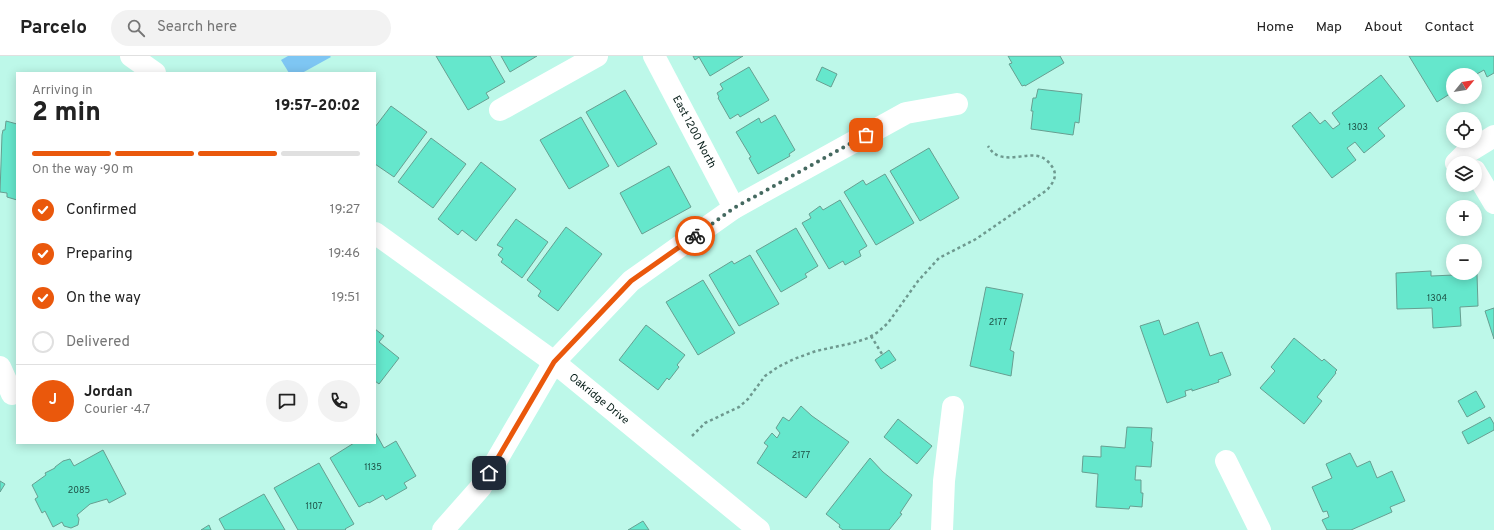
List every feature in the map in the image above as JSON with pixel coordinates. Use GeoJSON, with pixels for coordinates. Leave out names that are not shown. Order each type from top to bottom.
{"type":"FeatureCollection","features":[{"type":"Feature","properties":{"kind":"street"},"geometry":{"type":"LineString","coordinates":[[131,56],[154,72]]}},
{"type":"Feature","properties":{"kind":"street"},"geometry":{"type":"LineString","coordinates":[[500,110],[597,56]]}},
{"type":"Feature","properties":{"kind":"street","name":"East 1200 North"},"geometry":{"type":"LineString","coordinates":[[654,56],[734,208]]}},
{"type":"Feature","properties":{"kind":"street"},"geometry":{"type":"LineString","coordinates":[[442,530],[481,487],[554,362],[631,281],[734,208],[906,113],[957,104]]}},
{"type":"Feature","properties":{"kind":"street"},"geometry":{"type":"LineString","coordinates":[[1471,156],[1494,136]]}},
{"type":"Feature","properties":{"kind":"street"},"geometry":{"type":"LineString","coordinates":[[1482,190],[1494,203]]}},
{"type":"Feature","properties":{"kind":"street","name":"Oakridge Drive"},"geometry":{"type":"LineString","coordinates":[[376,234],[554,362],[759,530]]}},
{"type":"Feature","properties":{"kind":"street"},"geometry":{"type":"LineString","coordinates":[[0,367],[12,394]]}},
{"type":"Feature","properties":{"kind":"street"},"geometry":{"type":"LineString","coordinates":[[942,530],[944,481],[953,407]]}},
{"type":"Feature","properties":{"kind":"street"},"geometry":{"type":"LineString","coordinates":[[1226,461],[1260,530]]}},
{"type":"Feature","properties":{"kind":"path"},"geometry":{"type":"LineString","coordinates":[[692,436],[705,422],[739,408],[748,399],[765,376],[794,358],[816,351],[853,343],[871,336],[888,323],[918,281],[939,258],[976,239],[1047,190],[1054,182],[1055,172],[1050,163],[1044,158],[1036,155],[1008,157],[999,156],[993,153],[988,146]]}},
{"type":"Feature","properties":{"kind":"path"},"geometry":{"type":"LineString","coordinates":[[871,336],[882,354]]}},
{"type":"Feature","properties":{"kind":"water"},"geometry":{"type":"Polygon","coordinates":[[[288,56],[331,57],[304,72],[288,72],[281,60],[288,56]]]}},
{"type":"Feature","properties":{"kind":"building"},"geometry":{"type":"Polygon","coordinates":[[[436,56],[490,56],[505,82],[486,93],[489,98],[468,110],[436,56]]]}},
{"type":"Feature","properties":{"kind":"building"},"geometry":{"type":"Polygon","coordinates":[[[501,56],[537,56],[510,72],[501,56]]]}},
{"type":"Feature","properties":{"kind":"building"},"geometry":{"type":"Polygon","coordinates":[[[693,56],[743,56],[710,76],[699,57],[695,60],[693,56]]]}},
{"type":"Feature","properties":{"kind":"building"},"geometry":{"type":"Polygon","coordinates":[[[1008,56],[1060,56],[1064,63],[1025,86],[1022,86],[1009,64],[1012,63],[1008,56]]]}},
{"type":"Feature","properties":{"kind":"building"},"geometry":{"type":"Polygon","coordinates":[[[1409,56],[1494,56],[1494,73],[1487,77],[1484,70],[1482,71],[1482,68],[1446,68],[1446,96],[1437,102],[1409,56]]]}},
{"type":"Feature","properties":{"kind":"building"},"geometry":{"type":"Polygon","coordinates":[[[749,67],[769,100],[740,117],[738,114],[730,119],[718,98],[717,93],[723,89],[720,84],[749,67]]]}},
{"type":"Feature","properties":{"kind":"building"},"geometry":{"type":"Polygon","coordinates":[[[822,67],[837,74],[831,87],[816,80],[822,67]]]}},
{"type":"Feature","properties":{"kind":"building"},"geometry":{"type":"Polygon","coordinates":[[[1381,75],[1405,106],[1378,128],[1385,136],[1364,153],[1355,142],[1347,148],[1356,160],[1332,178],[1292,126],[1310,112],[1320,124],[1325,120],[1333,129],[1340,124],[1332,113],[1381,75]]]}},
{"type":"Feature","properties":{"kind":"building"},"geometry":{"type":"Polygon","coordinates":[[[1038,89],[1082,94],[1079,123],[1075,122],[1073,135],[1031,129],[1033,98],[1036,98],[1038,89]]]}},
{"type":"Feature","properties":{"kind":"building"},"geometry":{"type":"Polygon","coordinates":[[[625,90],[657,144],[618,167],[586,112],[625,90]]]}},
{"type":"Feature","properties":{"kind":"building"},"geometry":{"type":"Polygon","coordinates":[[[391,106],[427,132],[394,177],[376,165],[376,126],[391,106]]]}},
{"type":"Feature","properties":{"kind":"building"},"geometry":{"type":"Polygon","coordinates":[[[775,115],[795,150],[789,154],[790,156],[758,174],[749,158],[751,157],[736,132],[759,118],[761,123],[775,115]]]}},
{"type":"Feature","properties":{"kind":"building"},"geometry":{"type":"Polygon","coordinates":[[[581,117],[609,166],[569,189],[540,140],[581,117]]]}},
{"type":"Feature","properties":{"kind":"building"},"geometry":{"type":"Polygon","coordinates":[[[6,121],[16,124],[16,200],[7,197],[7,193],[0,192],[2,135],[3,130],[5,130],[6,121]]]}},
{"type":"Feature","properties":{"kind":"building"},"geometry":{"type":"Polygon","coordinates":[[[431,138],[466,164],[433,208],[398,182],[431,138]]]}},
{"type":"Feature","properties":{"kind":"building"},"geometry":{"type":"Polygon","coordinates":[[[929,148],[959,198],[920,221],[890,171],[929,148]]]}},
{"type":"Feature","properties":{"kind":"building"},"geometry":{"type":"Polygon","coordinates":[[[481,162],[516,189],[476,241],[462,230],[458,235],[438,219],[481,162]]]}},
{"type":"Feature","properties":{"kind":"building"},"geometry":{"type":"Polygon","coordinates":[[[669,166],[691,207],[642,234],[620,193],[669,166]]]}},
{"type":"Feature","properties":{"kind":"building"},"geometry":{"type":"Polygon","coordinates":[[[885,174],[914,223],[876,245],[844,192],[863,180],[866,185],[885,174]]]}},
{"type":"Feature","properties":{"kind":"building"},"geometry":{"type":"Polygon","coordinates":[[[840,200],[867,246],[859,251],[861,256],[845,265],[843,261],[829,269],[802,223],[811,218],[809,214],[820,206],[823,210],[840,200]]]}},
{"type":"Feature","properties":{"kind":"building"},"geometry":{"type":"Polygon","coordinates":[[[516,219],[548,242],[522,278],[501,262],[503,259],[498,255],[503,248],[497,245],[516,219]]]}},
{"type":"Feature","properties":{"kind":"building"},"geometry":{"type":"Polygon","coordinates":[[[566,227],[602,254],[558,311],[538,296],[541,291],[527,280],[566,227]]]}},
{"type":"Feature","properties":{"kind":"building"},"geometry":{"type":"Polygon","coordinates":[[[796,228],[818,266],[805,274],[807,277],[781,292],[756,251],[796,228]]]}},
{"type":"Feature","properties":{"kind":"building"},"geometry":{"type":"Polygon","coordinates":[[[750,255],[779,304],[739,326],[709,275],[732,261],[734,264],[750,255]]]}},
{"type":"Feature","properties":{"kind":"building"},"geometry":{"type":"Polygon","coordinates":[[[1431,271],[1431,276],[1446,275],[1446,280],[1477,280],[1478,306],[1460,307],[1461,326],[1433,328],[1432,308],[1397,309],[1396,273],[1431,271]]]}},
{"type":"Feature","properties":{"kind":"building"},"geometry":{"type":"Polygon","coordinates":[[[703,280],[735,333],[698,355],[666,302],[703,280]]]}},
{"type":"Feature","properties":{"kind":"building"},"geometry":{"type":"Polygon","coordinates":[[[986,287],[1023,294],[1010,350],[1014,352],[1011,376],[970,366],[986,287]]]}},
{"type":"Feature","properties":{"kind":"building"},"geometry":{"type":"Polygon","coordinates":[[[1494,308],[1494,339],[1485,311],[1494,308]]]}},
{"type":"Feature","properties":{"kind":"building"},"geometry":{"type":"Polygon","coordinates":[[[1159,320],[1164,335],[1198,322],[1210,356],[1222,352],[1231,375],[1218,380],[1219,382],[1192,391],[1192,389],[1185,391],[1186,396],[1167,403],[1140,326],[1159,320]]]}},
{"type":"Feature","properties":{"kind":"building"},"geometry":{"type":"Polygon","coordinates":[[[646,325],[685,355],[677,365],[679,367],[669,380],[667,378],[658,390],[619,360],[646,325]]]}},
{"type":"Feature","properties":{"kind":"building"},"geometry":{"type":"Polygon","coordinates":[[[376,330],[384,336],[379,342],[399,358],[379,384],[376,382],[376,330]]]}},
{"type":"Feature","properties":{"kind":"building"},"geometry":{"type":"Polygon","coordinates":[[[1294,338],[1322,361],[1324,359],[1337,370],[1317,397],[1322,401],[1304,424],[1260,388],[1275,371],[1271,367],[1294,338]]]}},
{"type":"Feature","properties":{"kind":"building"},"geometry":{"type":"Polygon","coordinates":[[[889,350],[896,360],[881,369],[875,360],[889,350]]]}},
{"type":"Feature","properties":{"kind":"building"},"geometry":{"type":"Polygon","coordinates":[[[1476,391],[1485,407],[1467,417],[1458,401],[1476,391]]]}},
{"type":"Feature","properties":{"kind":"building"},"geometry":{"type":"Polygon","coordinates":[[[801,406],[812,416],[849,442],[806,498],[757,463],[768,446],[764,443],[772,433],[777,438],[780,433],[776,428],[783,417],[789,421],[801,406]]]}},
{"type":"Feature","properties":{"kind":"building"},"geometry":{"type":"Polygon","coordinates":[[[1490,417],[1494,424],[1494,430],[1468,444],[1462,432],[1490,417]]]}},
{"type":"Feature","properties":{"kind":"building"},"geometry":{"type":"Polygon","coordinates":[[[898,419],[932,446],[917,464],[884,437],[898,419]]]}},
{"type":"Feature","properties":{"kind":"building"},"geometry":{"type":"Polygon","coordinates":[[[1127,427],[1152,428],[1151,441],[1153,442],[1151,467],[1136,466],[1135,480],[1141,480],[1141,493],[1143,493],[1142,507],[1130,506],[1129,509],[1096,507],[1098,474],[1082,472],[1083,456],[1101,457],[1101,446],[1125,448],[1127,427]]]}},
{"type":"Feature","properties":{"kind":"building"},"geometry":{"type":"Polygon","coordinates":[[[376,434],[384,448],[396,441],[416,476],[404,483],[407,488],[386,500],[383,495],[359,507],[330,458],[352,444],[376,444],[376,434]]]}},
{"type":"Feature","properties":{"kind":"building"},"geometry":{"type":"Polygon","coordinates":[[[103,450],[126,494],[109,503],[107,499],[90,504],[77,515],[79,519],[78,525],[71,528],[64,526],[62,522],[53,527],[45,511],[42,513],[35,499],[38,497],[32,485],[46,475],[45,473],[55,468],[63,461],[70,459],[74,466],[103,450]]]}},
{"type":"Feature","properties":{"kind":"building"},"geometry":{"type":"Polygon","coordinates":[[[1350,453],[1357,467],[1370,461],[1377,478],[1392,471],[1405,501],[1390,507],[1392,512],[1351,530],[1327,530],[1322,520],[1329,517],[1327,511],[1323,512],[1312,487],[1332,478],[1326,464],[1350,453]]]}},
{"type":"Feature","properties":{"kind":"building"},"geometry":{"type":"Polygon","coordinates":[[[870,458],[883,472],[912,495],[900,513],[902,514],[889,530],[843,530],[839,527],[840,525],[826,514],[870,458]]]}},
{"type":"Feature","properties":{"kind":"building"},"geometry":{"type":"Polygon","coordinates":[[[319,463],[354,524],[345,529],[346,530],[298,530],[274,488],[319,463]]]}},
{"type":"Feature","properties":{"kind":"building"},"geometry":{"type":"Polygon","coordinates":[[[0,481],[5,484],[0,492],[0,481]]]}},
{"type":"Feature","properties":{"kind":"building"},"geometry":{"type":"Polygon","coordinates":[[[264,494],[285,530],[225,530],[219,519],[264,494]]]}},
{"type":"Feature","properties":{"kind":"building"},"geometry":{"type":"Polygon","coordinates":[[[643,521],[649,530],[628,530],[643,521]]]}},
{"type":"Feature","properties":{"kind":"building"},"geometry":{"type":"Polygon","coordinates":[[[209,525],[211,530],[201,530],[209,525]]]}},
{"type":"Feature","properties":{"kind":"way so far"},"geometry":{"type":"LineString","coordinates":[[695,236],[734,208],[866,135]]}},
{"type":"Feature","properties":{"kind":"route"},"geometry":{"type":"LineString","coordinates":[[489,473],[554,362],[631,281],[695,236]]}}]}
